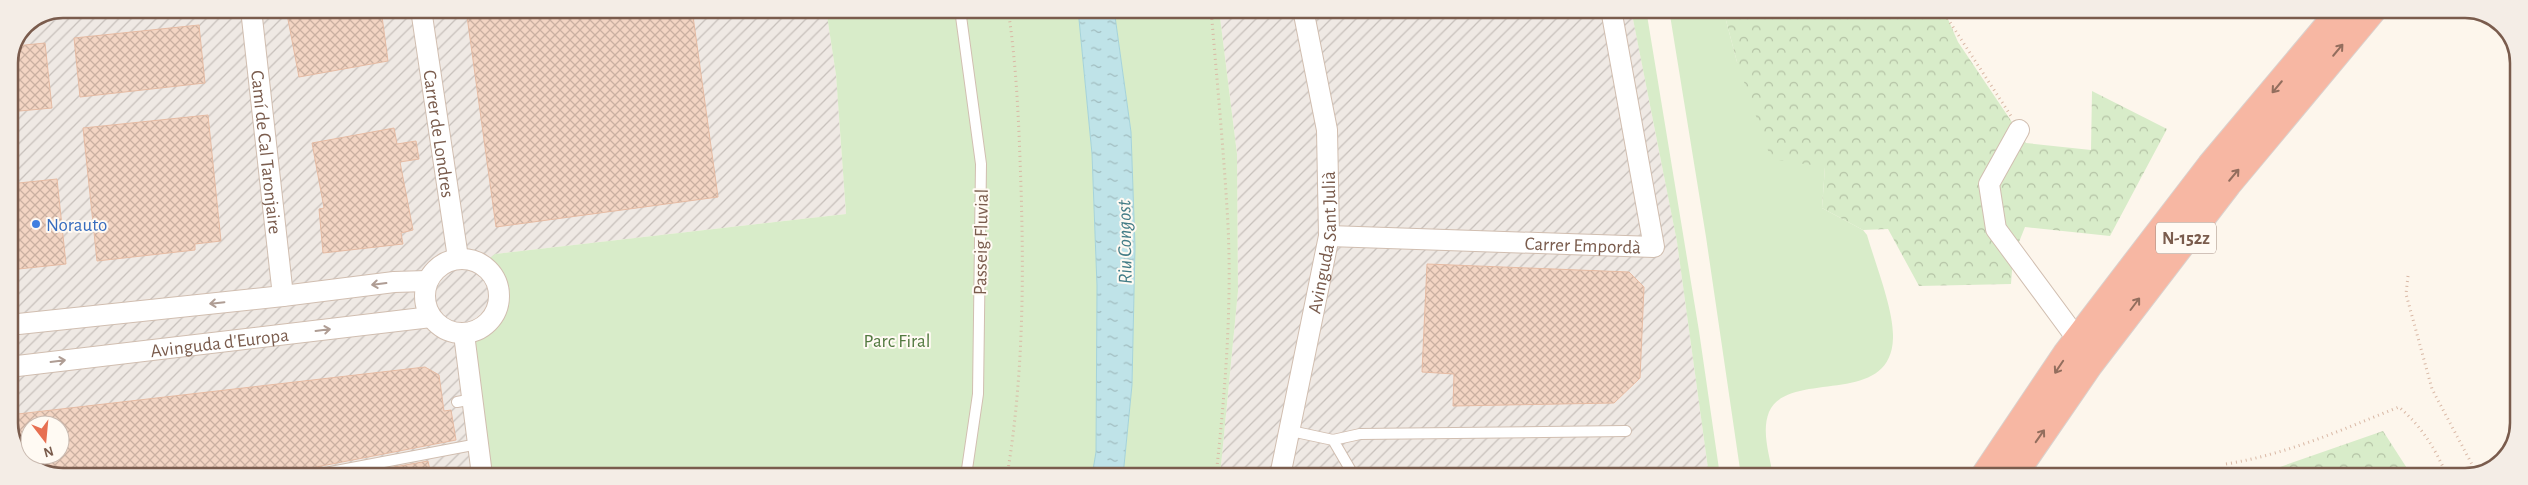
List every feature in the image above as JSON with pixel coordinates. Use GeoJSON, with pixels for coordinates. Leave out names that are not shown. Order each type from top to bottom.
{"type":"FeatureCollection","features":[{"type":"Feature","properties":{"kind":"highway","name":"N-152z"},"geometry":{"type":"LineString","coordinates":[[1990,468],[2078,340],[2211,166],[2335,18]]}},
{"type":"Feature","properties":{"kind":"highway","name":"N-152z"},"geometry":{"type":"LineString","coordinates":[[2018,468],[2089,364],[2221,192],[2365,18]]}},
{"type":"Feature","properties":{"kind":"street","name":"Camí de Cal Taronjaire"},"geometry":{"type":"LineString","coordinates":[[252,18],[283,296]]}},
{"type":"Feature","properties":{"kind":"street","name":"Carrer de Londres"},"geometry":{"type":"LineString","coordinates":[[423,18],[458,258]]}},
{"type":"Feature","properties":{"kind":"street","name":"Avinguda Sant Julià"},"geometry":{"type":"LineString","coordinates":[[1282,468],[1291,431],[1329,236],[1327,130],[1305,18]]}},
{"type":"Feature","properties":{"kind":"street","name":"Carrer Empordà"},"geometry":{"type":"LineString","coordinates":[[1329,236],[1654,247],[1613,18]]}},
{"type":"Feature","properties":{"kind":"street"},"geometry":{"type":"LineString","coordinates":[[2019,130],[1990,184],[1996,229],[2078,340]]}},
{"type":"Feature","properties":{"kind":"street"},"geometry":{"type":"LineString","coordinates":[[458,258],[470,259],[482,264],[492,272],[498,284],[500,297],[497,311],[490,322],[479,330],[464,334],[451,332],[439,326],[430,317],[425,305],[424,294],[427,281],[445,262],[458,258]]}},
{"type":"Feature","properties":{"kind":"street","name":"Avinguda d'Europa"},"geometry":{"type":"LineString","coordinates":[[18,323],[283,296],[394,282],[427,281]]}},
{"type":"Feature","properties":{"kind":"street","name":"Avinguda d'Europa"},"geometry":{"type":"LineString","coordinates":[[18,366],[430,317]]}},
{"type":"Feature","properties":{"kind":"street"},"geometry":{"type":"LineString","coordinates":[[464,334],[465,400],[478,444],[481,468]]}},
{"type":"Feature","properties":{"kind":"lane","name":"Passeig Fluvial"},"geometry":{"type":"LineString","coordinates":[[961,18],[980,164],[978,394],[967,468]]}},
{"type":"Feature","properties":{"kind":"lane"},"geometry":{"type":"LineString","coordinates":[[1291,431],[1333,440],[1360,434],[1626,431]]}},
{"type":"Feature","properties":{"kind":"lane"},"geometry":{"type":"LineString","coordinates":[[1333,440],[1349,468]]}},
{"type":"Feature","properties":{"kind":"lane"},"geometry":{"type":"LineString","coordinates":[[352,468],[478,444]]}},
{"type":"Feature","properties":{"kind":"path"},"geometry":{"type":"LineString","coordinates":[[1008,468],[1020,362],[1022,225],[1016,89],[1009,18]]}},
{"type":"Feature","properties":{"kind":"path"},"geometry":{"type":"LineString","coordinates":[[1212,18],[1228,236],[1228,325],[1222,424],[1217,468]]}},
{"type":"Feature","properties":{"kind":"path"},"geometry":{"type":"LineString","coordinates":[[1947,18],[2019,130]]}},
{"type":"Feature","properties":{"kind":"path"},"geometry":{"type":"LineString","coordinates":[[2408,276],[2406,294],[2432,389],[2473,467]]}},
{"type":"Feature","properties":{"kind":"path"},"geometry":{"type":"LineString","coordinates":[[2226,464],[2264,458],[2306,444],[2399,407],[2416,422],[2436,448],[2443,468]]}},
{"type":"Feature","properties":{"kind":"shaded area"},"geometry":{"type":"Polygon","coordinates":[[[54,18],[827,18],[836,75],[846,214],[495,254],[492,272],[498,284],[500,297],[497,311],[490,322],[479,330],[464,334],[481,468],[62,468],[48,465],[70,465],[70,415],[20,415],[20,437],[18,431],[18,54],[25,37],[37,25],[54,18]]]}},
{"type":"Feature","properties":{"kind":"shaded area"},"geometry":{"type":"Polygon","coordinates":[[[1220,18],[1633,18],[1677,242],[1708,468],[1221,468],[1238,291],[1237,154],[1220,18]]]}},
{"type":"Feature","properties":{"kind":"green space","name":"Parc Firal"},"geometry":{"type":"Polygon","coordinates":[[[827,18],[1079,18],[1092,154],[1097,286],[1096,453],[1093,468],[481,468],[464,334],[477,329],[495,314],[499,305],[500,295],[498,284],[492,274],[482,264],[495,254],[846,214],[836,75],[827,18]]]}},
{"type":"Feature","properties":{"kind":"green space"},"geometry":{"type":"Polygon","coordinates":[[[1115,18],[1220,18],[1237,154],[1238,291],[1221,468],[1124,468],[1132,385],[1135,247],[1131,132],[1115,18]]]}},
{"type":"Feature","properties":{"kind":"green space"},"geometry":{"type":"Polygon","coordinates":[[[1633,18],[1647,18],[1699,331],[1719,468],[1708,468],[1677,242],[1633,18]]]}},
{"type":"Feature","properties":{"kind":"green space"},"geometry":{"type":"Polygon","coordinates":[[[1670,18],[1725,18],[1737,62],[1825,167],[1822,208],[1863,230],[1867,235],[1890,314],[1893,338],[1888,360],[1876,373],[1858,381],[1797,392],[1780,399],[1769,412],[1766,436],[1771,468],[1740,468],[1706,237],[1670,18]]]}},
{"type":"Feature","properties":{"kind":"green space"},"geometry":{"type":"Polygon","coordinates":[[[1725,18],[1948,18],[1958,42],[2026,143],[2091,150],[2092,91],[2167,129],[2110,236],[2025,227],[2013,257],[2011,284],[1919,286],[1888,229],[1863,230],[1822,208],[1825,167],[1771,159],[1737,62],[1725,18]]]}},
{"type":"Feature","properties":{"kind":"green space"},"geometry":{"type":"Polygon","coordinates":[[[2383,431],[2407,468],[2277,468],[2383,431]]]}},
{"type":"Feature","properties":{"kind":"water","name":"Riu Congost"},"geometry":{"type":"Polygon","coordinates":[[[1079,18],[1115,18],[1131,132],[1135,247],[1132,385],[1124,468],[1093,468],[1096,452],[1097,286],[1092,154],[1079,18]]]}},
{"type":"Feature","properties":{"kind":"building"},"geometry":{"type":"Polygon","coordinates":[[[288,18],[382,18],[388,61],[299,77],[288,18]]]}},
{"type":"Feature","properties":{"kind":"building"},"geometry":{"type":"Polygon","coordinates":[[[467,18],[693,18],[718,197],[496,227],[467,18]]]}},
{"type":"Feature","properties":{"kind":"building"},"geometry":{"type":"Polygon","coordinates":[[[199,25],[205,83],[80,97],[74,38],[199,25]]]}},
{"type":"Feature","properties":{"kind":"building"},"geometry":{"type":"Polygon","coordinates":[[[45,43],[52,108],[18,111],[18,54],[21,45],[45,43]]]}},
{"type":"Feature","properties":{"kind":"building"},"geometry":{"type":"Polygon","coordinates":[[[208,115],[221,241],[195,244],[195,250],[97,261],[83,128],[208,115]]]}},
{"type":"Feature","properties":{"kind":"building"},"geometry":{"type":"Polygon","coordinates":[[[394,128],[397,144],[416,141],[419,159],[400,162],[413,230],[401,233],[403,244],[323,253],[319,209],[324,208],[312,143],[394,128]]]}},
{"type":"Feature","properties":{"kind":"building","name":"Norauto"},"geometry":{"type":"Polygon","coordinates":[[[57,179],[66,264],[18,269],[18,183],[57,179]]]}},
{"type":"Feature","properties":{"kind":"building"},"geometry":{"type":"Polygon","coordinates":[[[1427,264],[1629,272],[1644,287],[1640,378],[1614,403],[1453,406],[1454,374],[1422,372],[1427,264]]]}},
{"type":"Feature","properties":{"kind":"building"},"geometry":{"type":"Polygon","coordinates":[[[425,367],[439,375],[444,411],[451,410],[456,440],[311,468],[54,467],[48,465],[70,465],[70,415],[20,415],[20,437],[18,431],[18,414],[425,367]]]}},
{"type":"Feature","properties":{"kind":"building"},"geometry":{"type":"Polygon","coordinates":[[[428,461],[430,468],[388,468],[428,461]]]}},
{"type":"Feature","properties":{"kind":"place","name":"Norauto"},"geometry":{"type":"Point","coordinates":[36,224]}}]}
